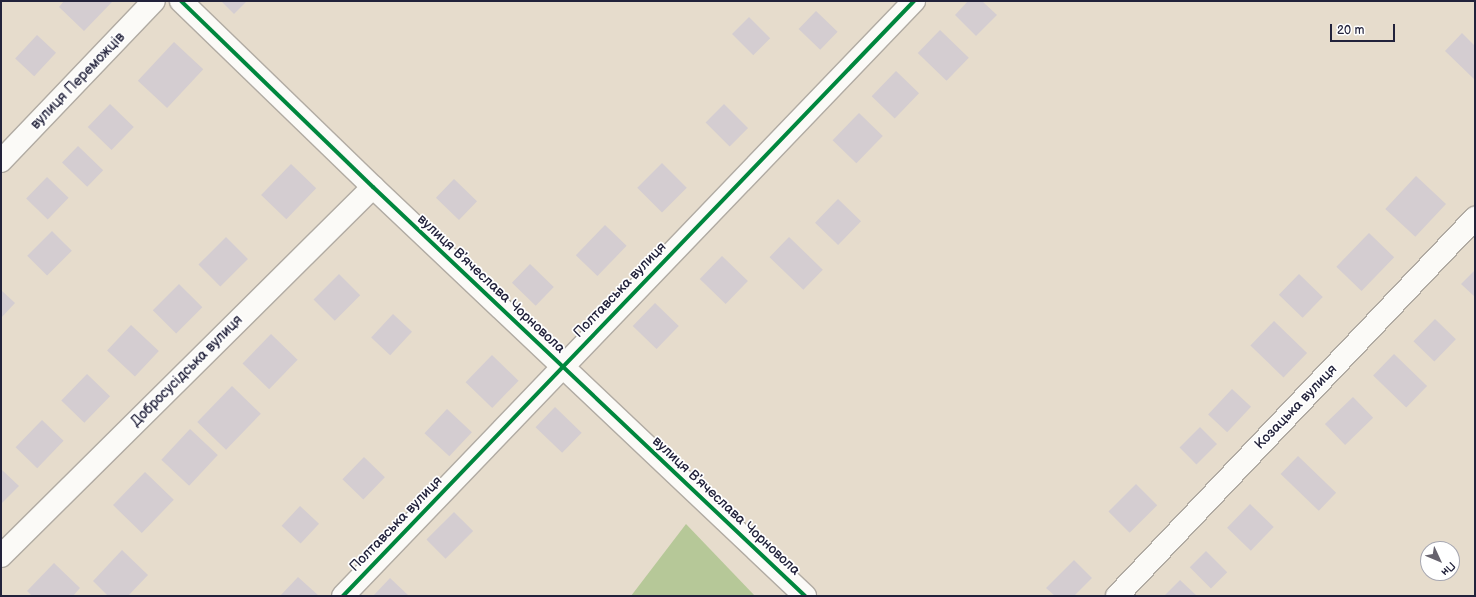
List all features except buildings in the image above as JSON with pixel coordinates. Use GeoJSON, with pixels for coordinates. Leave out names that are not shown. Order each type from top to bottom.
{"type":"FeatureCollection","features":[{"type":"Feature","properties":{"kind":"street","name":"вулиця Переможців"},"geometry":{"type":"LineString","coordinates":[[1,161],[154,1]]}},
{"type":"Feature","properties":{"kind":"street","name":"вулиця Вʼячеслава Чорновола"},"geometry":{"type":"LineString","coordinates":[[181,1],[373,187],[806,596]]}},
{"type":"Feature","properties":{"kind":"street","name":"Полтавська вулиця"},"geometry":{"type":"LineString","coordinates":[[343,596],[562,366],[914,1]]}},
{"type":"Feature","properties":{"kind":"street","name":"Добросусідська вулиця"},"geometry":{"type":"LineString","coordinates":[[1,556],[373,187]]}},
{"type":"Feature","properties":{"kind":"street","name":"Козацька вулиця"},"geometry":{"type":"LineString","coordinates":[[1117,596],[1475,218]]}},
{"type":"Feature","properties":{"kind":"green space"},"geometry":{"type":"Polygon","coordinates":[[[686,524],[755,596],[631,596],[686,524]]]}},
{"type":"Feature","properties":{"kind":"cycle path"},"geometry":{"type":"LineString","coordinates":[[181,1],[373,187],[805,596]]}},
{"type":"Feature","properties":{"kind":"cycle path"},"geometry":{"type":"LineString","coordinates":[[343,596],[914,1]]}}]}
